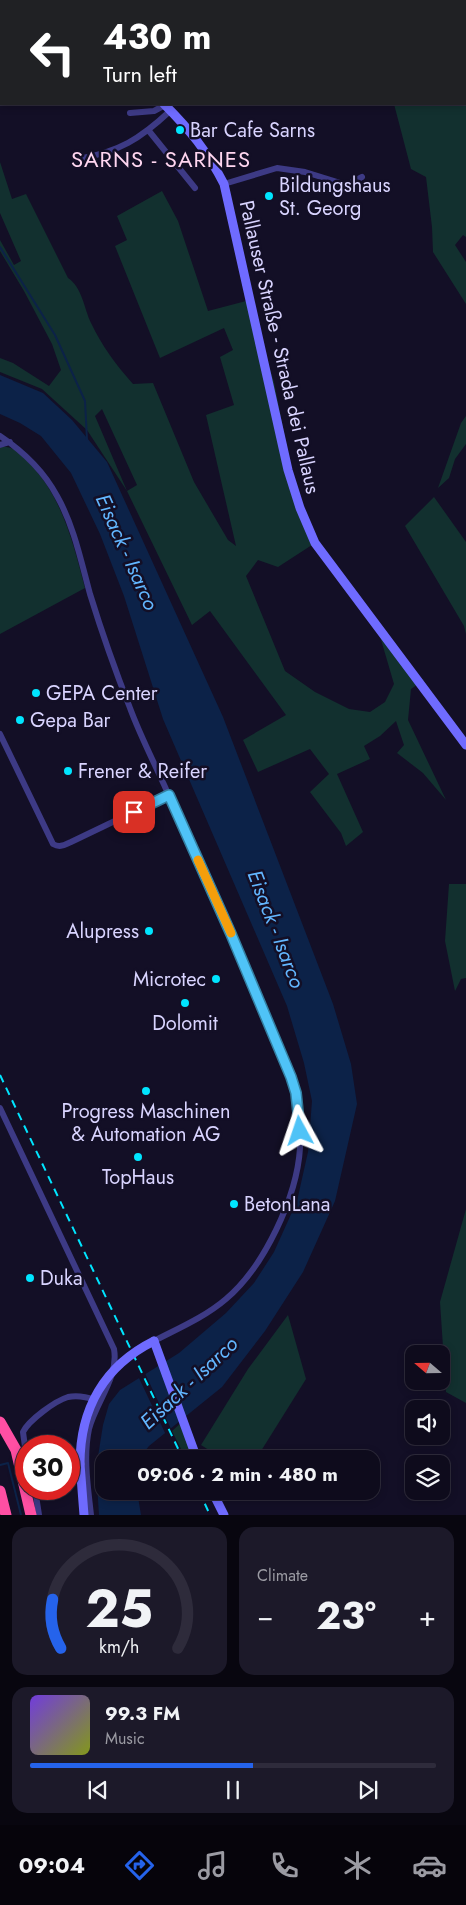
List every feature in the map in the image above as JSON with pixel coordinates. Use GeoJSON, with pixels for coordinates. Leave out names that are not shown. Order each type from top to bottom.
{"type":"FeatureCollection","features":[{"type":"Feature","properties":{"kind":"highway"},"geometry":{"type":"LineString","coordinates":[[0,1422],[16,1450],[31,1515]]}},
{"type":"Feature","properties":{"kind":"highway"},"geometry":{"type":"LineString","coordinates":[[0,1491],[6,1515]]}},
{"type":"Feature","properties":{"kind":"street"},"geometry":{"type":"LineString","coordinates":[[130,113],[154,111],[166,106]]}},
{"type":"Feature","properties":{"kind":"street"},"geometry":{"type":"LineString","coordinates":[[78,159],[97,156],[111,149],[122,147],[149,131],[166,106]]}},
{"type":"Feature","properties":{"kind":"street","name":"Pallauser Straße - Strada dei Pallaus"},"geometry":{"type":"LineString","coordinates":[[166,106],[200,144],[224,184],[288,470],[300,508],[315,542],[466,745]]}},
{"type":"Feature","properties":{"kind":"street"},"geometry":{"type":"LineString","coordinates":[[149,131],[195,188]]}},
{"type":"Feature","properties":{"kind":"street"},"geometry":{"type":"LineString","coordinates":[[224,184],[277,168],[305,172],[347,185],[362,177]]}},
{"type":"Feature","properties":{"kind":"street"},"geometry":{"type":"LineString","coordinates":[[0,436],[29,458],[43,474],[58,498],[70,524],[96,612],[131,710],[231,934],[282,1054],[291,1077],[299,1112],[300,1148],[297,1170],[282,1216],[263,1254],[246,1279],[224,1301],[196,1319],[137,1350],[117,1367],[100,1387],[88,1412],[80,1445],[84,1515]]}},
{"type":"Feature","properties":{"kind":"street"},"geometry":{"type":"LineString","coordinates":[[0,445],[10,442]]}},
{"type":"Feature","properties":{"kind":"street"},"geometry":{"type":"LineString","coordinates":[[0,734],[53,844],[56,846],[71,842],[169,795]]}},
{"type":"Feature","properties":{"kind":"street"},"geometry":{"type":"LineString","coordinates":[[0,1108],[114,1349],[114,1370],[90,1429],[87,1449],[86,1466],[91,1515]]}},
{"type":"Feature","properties":{"kind":"street"},"geometry":{"type":"LineString","coordinates":[[154,1341],[194,1450]]}},
{"type":"Feature","properties":{"kind":"street"},"geometry":{"type":"LineString","coordinates":[[23,1435],[23,1432],[33,1420],[68,1397],[86,1397],[100,1401]]}},
{"type":"Feature","properties":{"kind":"street"},"geometry":{"type":"LineString","coordinates":[[36,1500],[38,1515]]}},
{"type":"Feature","properties":{"kind":"street"},"geometry":{"type":"LineString","coordinates":[[216,1500],[224,1515]]}},
{"type":"Feature","properties":{"kind":"green space"},"geometry":{"type":"Polygon","coordinates":[[[394,105],[466,105],[466,237],[463,235],[455,245],[466,262],[466,304],[433,252],[426,177],[411,169],[394,105]]]}},
{"type":"Feature","properties":{"kind":"green space"},"geometry":{"type":"Polygon","coordinates":[[[0,162],[12,199],[26,194],[68,278],[80,292],[91,323],[110,355],[133,384],[153,383],[194,482],[228,540],[236,546],[206,415],[234,405],[220,357],[233,350],[224,328],[160,358],[115,246],[127,240],[117,216],[162,191],[178,221],[208,311],[250,300],[255,323],[274,382],[293,478],[315,543],[278,567],[258,560],[246,576],[285,671],[315,692],[349,709],[370,712],[385,702],[394,684],[377,626],[410,671],[424,680],[411,689],[408,720],[446,800],[423,773],[397,753],[404,745],[396,721],[380,736],[364,746],[370,759],[337,774],[363,832],[346,846],[341,833],[310,792],[329,774],[310,749],[258,772],[243,740],[286,715],[210,611],[192,625],[127,491],[87,430],[42,389],[0,372],[0,358],[13,363],[49,386],[61,370],[52,344],[0,251],[0,240],[14,265],[21,261],[0,213],[0,162]],[[102,409],[95,416],[127,491],[137,485],[102,409]]]}},
{"type":"Feature","properties":{"kind":"green space"},"geometry":{"type":"Polygon","coordinates":[[[466,416],[466,444],[455,459],[449,478],[438,488],[461,423],[466,416]]]}},
{"type":"Feature","properties":{"kind":"green space"},"geometry":{"type":"Polygon","coordinates":[[[0,447],[12,448],[17,452],[38,473],[48,487],[64,519],[76,553],[85,588],[0,634],[0,447]]]}},
{"type":"Feature","properties":{"kind":"green space"},"geometry":{"type":"Polygon","coordinates":[[[434,497],[466,542],[466,634],[464,626],[405,526],[434,497]]]}},
{"type":"Feature","properties":{"kind":"green space"},"geometry":{"type":"Polygon","coordinates":[[[449,884],[466,884],[466,978],[461,979],[455,991],[445,941],[449,884]]]}},
{"type":"Feature","properties":{"kind":"green space"},"geometry":{"type":"Polygon","coordinates":[[[466,1209],[466,1403],[446,1392],[446,1390],[450,1390],[450,1345],[443,1345],[440,1302],[466,1209]]]}},
{"type":"Feature","properties":{"kind":"green space"},"geometry":{"type":"Polygon","coordinates":[[[288,1315],[306,1379],[262,1450],[209,1450],[201,1445],[248,1369],[288,1315]]]}},
{"type":"Feature","properties":{"kind":"green space"},"geometry":{"type":"Polygon","coordinates":[[[182,1422],[193,1450],[182,1450],[172,1431],[182,1422]]]}},
{"type":"Feature","properties":{"kind":"water","name":"Eisack - Isarco"},"geometry":{"type":"Polygon","coordinates":[[[0,375],[43,393],[72,420],[107,462],[223,717],[333,1004],[351,1064],[357,1104],[335,1201],[303,1272],[265,1331],[222,1387],[146,1450],[99,1450],[109,1404],[120,1390],[179,1353],[226,1313],[254,1283],[274,1252],[297,1201],[308,1152],[312,1101],[304,1063],[287,1006],[163,719],[124,596],[100,534],[71,473],[41,436],[20,423],[0,414],[0,375]]]}},
{"type":"Feature","properties":{"kind":"water"},"geometry":{"type":"Polygon","coordinates":[[[98,1500],[138,1500],[141,1515],[99,1515],[98,1500]]]}},
{"type":"Feature","properties":{"kind":"pier"},"geometry":{"type":"Polygon","coordinates":[[[144,1371],[172,1431],[166,1435],[138,1376],[144,1371]]]}},
{"type":"Feature","properties":{"kind":"waterway"},"geometry":{"type":"LineString","coordinates":[[0,247],[55,335],[85,401],[87,440]]}},
{"type":"Feature","properties":{"kind":"waterway"},"geometry":{"type":"LineString","coordinates":[[0,1465],[8,1463],[21,1515]]}},
{"type":"Feature","properties":{"kind":"railway"},"geometry":{"type":"LineString","coordinates":[[0,1075],[179,1450]]}},
{"type":"Feature","properties":{"kind":"railway"},"geometry":{"type":"LineString","coordinates":[[203,1500],[210,1515]]}},
{"type":"Feature","properties":{"kind":"slow traffic"},"geometry":{"type":"LineString","coordinates":[[198,860],[231,933]]}},
{"type":"Feature","properties":{"kind":"place","name":"Bar Cafe Sarns"},"geometry":{"type":"Point","coordinates":[180,130]}},
{"type":"Feature","properties":{"kind":"place","name":"Bildungshaus St. Georg"},"geometry":{"type":"Point","coordinates":[269,196]}},
{"type":"Feature","properties":{"kind":"place","name":"GEPA Center"},"geometry":{"type":"Point","coordinates":[36,693]}},
{"type":"Feature","properties":{"kind":"place","name":"Gepa Bar"},"geometry":{"type":"Point","coordinates":[20,720]}},
{"type":"Feature","properties":{"kind":"place","name":"Frener & Reifer"},"geometry":{"type":"Point","coordinates":[68,771]}},
{"type":"Feature","properties":{"kind":"place","name":"Alupress"},"geometry":{"type":"Point","coordinates":[149,931]}},
{"type":"Feature","properties":{"kind":"place","name":"Microtec"},"geometry":{"type":"Point","coordinates":[216,979]}},
{"type":"Feature","properties":{"kind":"place","name":"Dolomit"},"geometry":{"type":"Point","coordinates":[185,1003]}},
{"type":"Feature","properties":{"kind":"place","name":"Progress Maschinen & Automation AG"},"geometry":{"type":"Point","coordinates":[146,1091]}},
{"type":"Feature","properties":{"kind":"place","name":"TopHaus"},"geometry":{"type":"Point","coordinates":[138,1157]}},
{"type":"Feature","properties":{"kind":"place","name":"BetonLana"},"geometry":{"type":"Point","coordinates":[234,1204]}},
{"type":"Feature","properties":{"kind":"place","name":"Duka"},"geometry":{"type":"Point","coordinates":[30,1278]}},
{"type":"Feature","properties":{"kind":"district","name":"SARNS - SARNES"},"geometry":{"type":"Point","coordinates":[161,159]}},
{"type":"Feature","properties":{"kind":"route"},"geometry":{"type":"LineString","coordinates":[[134,812],[169,795],[231,934],[291,1077],[296,1093],[300,1131]]}}]}
